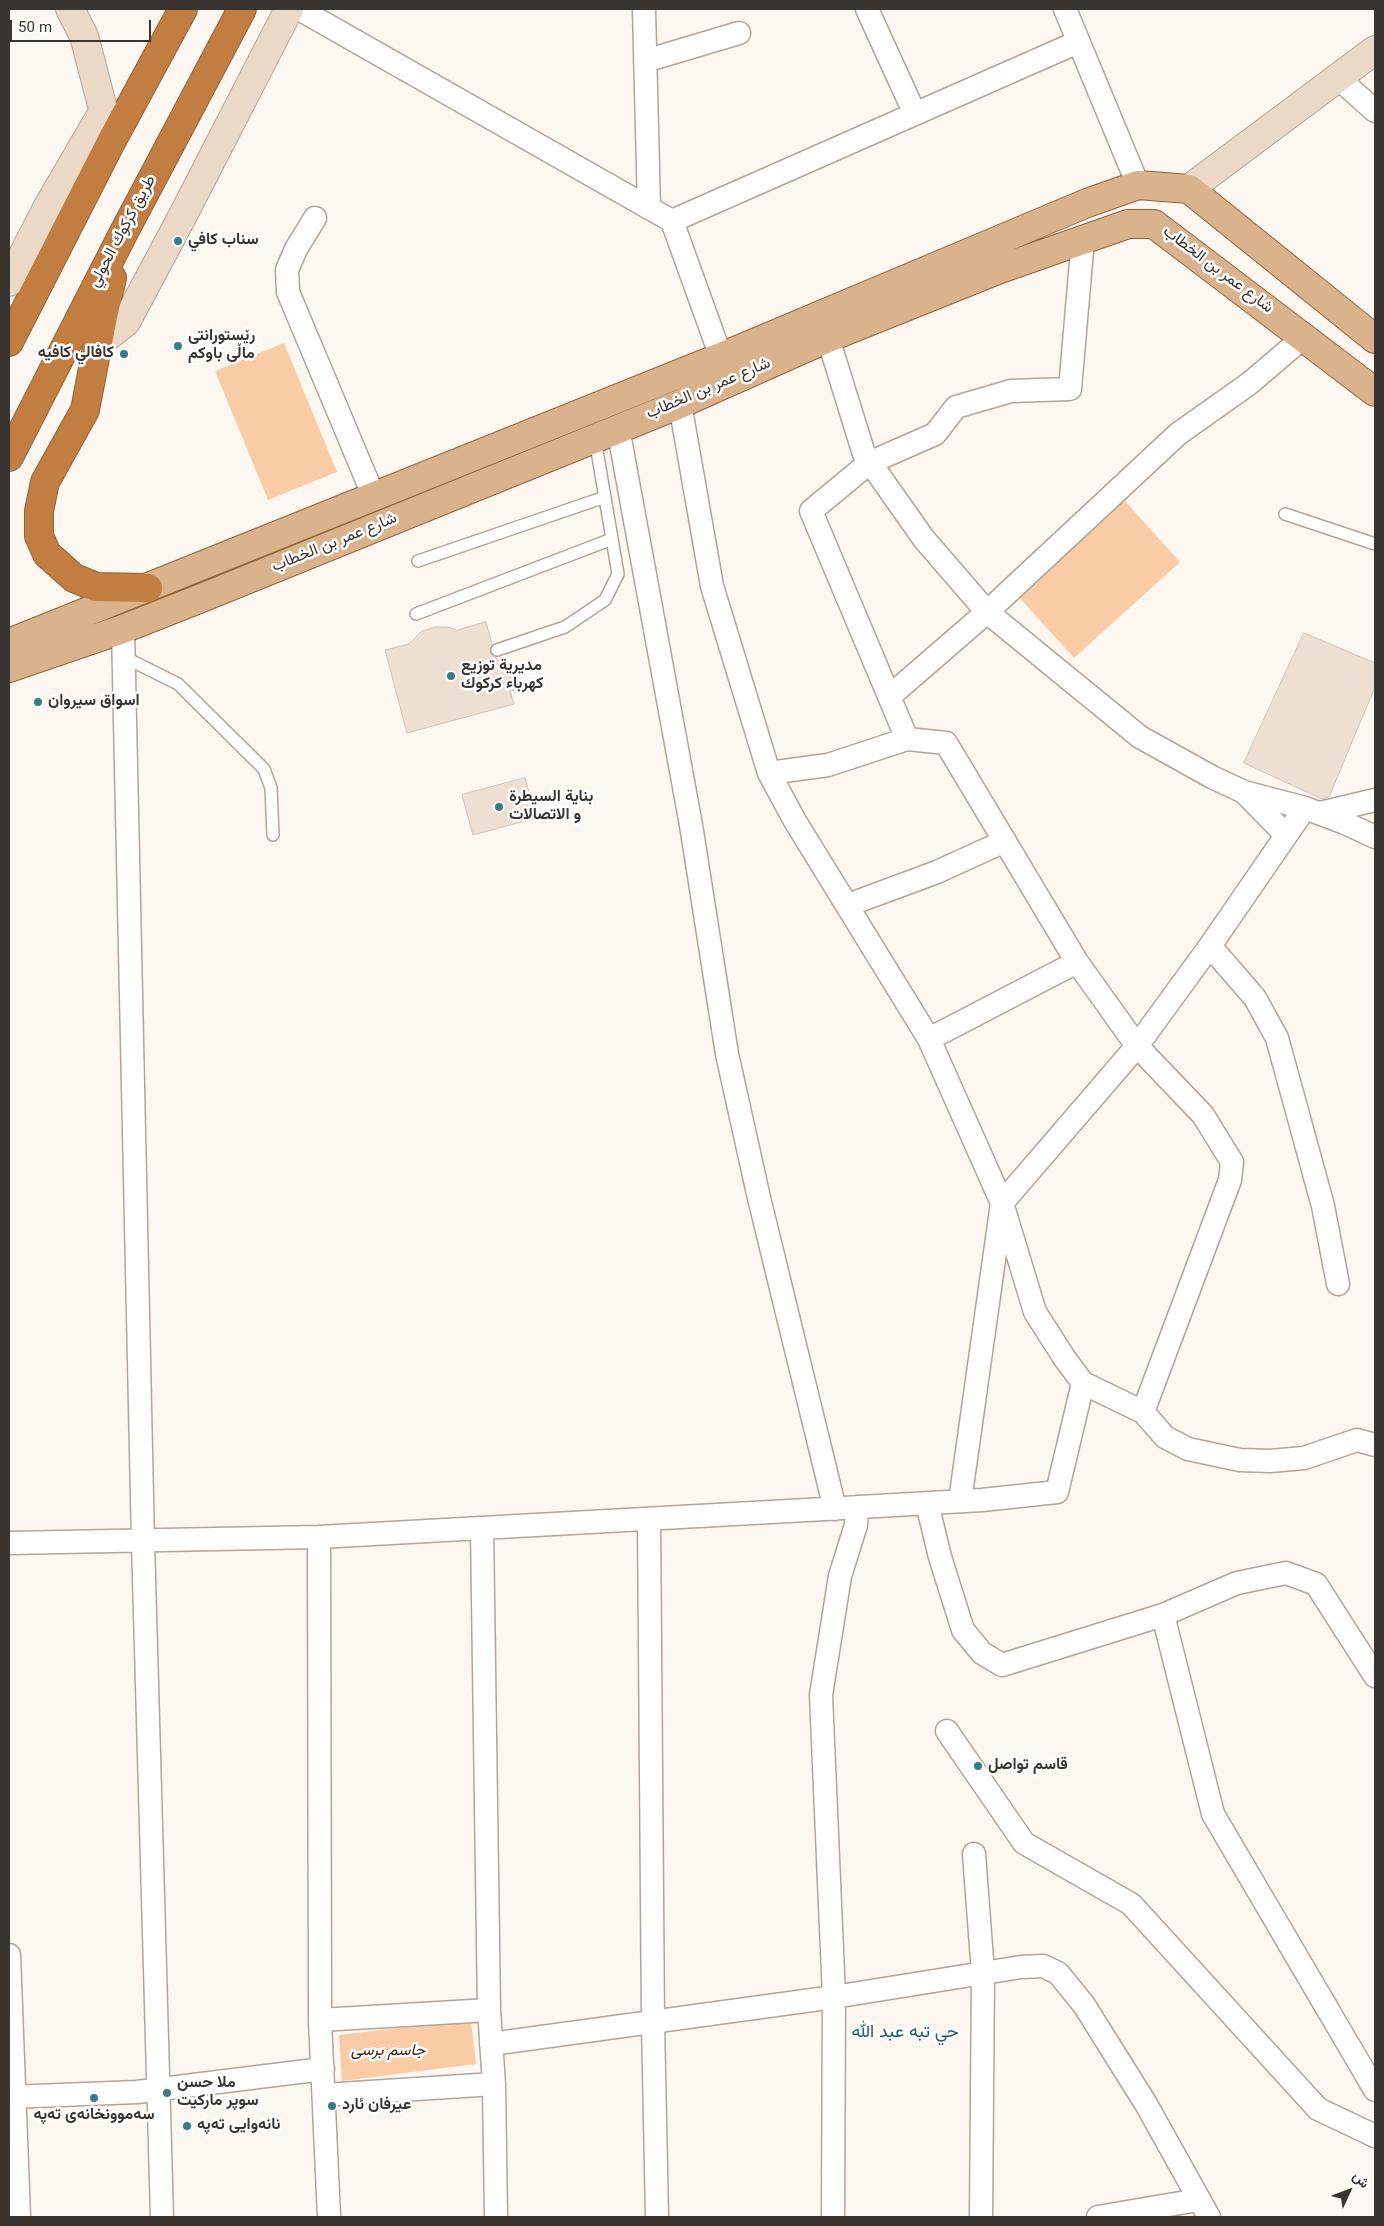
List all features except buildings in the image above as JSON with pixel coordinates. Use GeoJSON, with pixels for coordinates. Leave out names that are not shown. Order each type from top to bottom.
{"type":"FeatureCollection","features":[{"type":"Feature","properties":{"kind":"highway"},"geometry":{"type":"LineString","coordinates":[[9,342],[111,142],[183,9]]}},
{"type":"Feature","properties":{"kind":"highway","name":"طريق كركوك الحولي"},"geometry":{"type":"LineString","coordinates":[[9,458],[124,232],[242,9]]}},
{"type":"Feature","properties":{"kind":"highway"},"geometry":{"type":"LineString","coordinates":[[124,232],[98,344],[86,410],[45,482],[38,511],[39,536],[47,554],[74,578],[96,586],[148,588]]}},
{"type":"Feature","properties":{"kind":"main road"},"geometry":{"type":"LineString","coordinates":[[70,9],[84,36],[111,142]]}},
{"type":"Feature","properties":{"kind":"main road"},"geometry":{"type":"LineString","coordinates":[[98,344],[126,322],[181,219],[288,9]]}},
{"type":"Feature","properties":{"kind":"main road"},"geometry":{"type":"LineString","coordinates":[[1375,50],[1189,189],[1375,339]]}},
{"type":"Feature","properties":{"kind":"main road"},"geometry":{"type":"LineString","coordinates":[[9,282],[48,208],[104,110]]}},
{"type":"Feature","properties":{"kind":"main road","name":"شارع عمر بن الخطاب"},"geometry":{"type":"LineString","coordinates":[[9,643],[720,357],[1078,207],[1138,185],[1189,189]]}},
{"type":"Feature","properties":{"kind":"main road","name":"شارع عمر بن الخطاب"},"geometry":{"type":"LineString","coordinates":[[9,668],[123,629],[199,599],[680,404],[828,338],[1000,269],[1128,224],[1154,224],[1305,336],[1375,392]]}},
{"type":"Feature","properties":{"kind":"main road"},"geometry":{"type":"LineString","coordinates":[[187,573],[199,599]]}},
{"type":"Feature","properties":{"kind":"street"},"geometry":{"type":"LineString","coordinates":[[299,9],[672,221],[720,357]]}},
{"type":"Feature","properties":{"kind":"street"},"geometry":{"type":"LineString","coordinates":[[644,9],[649,208]]}},
{"type":"Feature","properties":{"kind":"street"},"geometry":{"type":"LineString","coordinates":[[867,9],[915,114]]}},
{"type":"Feature","properties":{"kind":"street"},"geometry":{"type":"LineString","coordinates":[[1065,9],[1138,185]]}},
{"type":"Feature","properties":{"kind":"street"},"geometry":{"type":"LineString","coordinates":[[645,61],[739,33]]}},
{"type":"Feature","properties":{"kind":"street"},"geometry":{"type":"LineString","coordinates":[[672,221],[1078,42]]}},
{"type":"Feature","properties":{"kind":"street"},"geometry":{"type":"LineString","coordinates":[[1338,78],[1375,111]]}},
{"type":"Feature","properties":{"kind":"street"},"geometry":{"type":"LineString","coordinates":[[314,218],[296,249],[287,270],[288,292],[374,497]]}},
{"type":"Feature","properties":{"kind":"street"},"geometry":{"type":"LineString","coordinates":[[907,739],[811,511],[870,463],[935,434],[956,407],[1011,391],[1070,388],[1083,239]]}},
{"type":"Feature","properties":{"kind":"street"},"geometry":{"type":"LineString","coordinates":[[890,696],[987,612],[1178,434],[1250,383],[1305,336]]}},
{"type":"Feature","properties":{"kind":"street"},"geometry":{"type":"LineString","coordinates":[[828,338],[864,454],[924,539],[987,612],[1140,737],[1212,777],[1244,792],[1312,810],[1374,832]]}},
{"type":"Feature","properties":{"kind":"street"},"geometry":{"type":"LineString","coordinates":[[680,404],[712,586],[770,774],[795,821],[929,1039],[1002,1203],[1036,1312],[1083,1383],[1143,1412],[1165,1437],[1188,1449],[1240,1460],[1270,1461],[1304,1458],[1357,1440],[1375,1445]]}},
{"type":"Feature","properties":{"kind":"street"},"geometry":{"type":"LineString","coordinates":[[606,433],[692,826],[727,1054],[759,1198],[846,1508],[856,1525],[840,1576],[821,1695],[834,1997],[833,2217]]}},
{"type":"Feature","properties":{"kind":"street"},"geometry":{"type":"LineString","coordinates":[[123,629],[142,1542],[162,2217]]}},
{"type":"Feature","properties":{"kind":"street"},"geometry":{"type":"LineString","coordinates":[[770,774],[828,765],[907,739],[946,743],[1077,962],[1137,1046],[1203,1115],[1232,1162],[1230,1180],[1143,1412]]}},
{"type":"Feature","properties":{"kind":"street"},"geometry":{"type":"LineString","coordinates":[[1244,792],[1286,835]]}},
{"type":"Feature","properties":{"kind":"street"},"geometry":{"type":"LineString","coordinates":[[960,1501],[1002,1203],[1137,1046],[1210,946],[1286,835],[1312,810],[1375,800]]}},
{"type":"Feature","properties":{"kind":"street"},"geometry":{"type":"LineString","coordinates":[[848,905],[937,872],[1005,841]]}},
{"type":"Feature","properties":{"kind":"street"},"geometry":{"type":"LineString","coordinates":[[1210,946],[1254,998],[1277,1038],[1323,1206],[1338,1284]]}},
{"type":"Feature","properties":{"kind":"street"},"geometry":{"type":"LineString","coordinates":[[929,1039],[1077,962]]}},
{"type":"Feature","properties":{"kind":"street"},"geometry":{"type":"LineString","coordinates":[[9,1543],[142,1542],[319,1537],[846,1508],[960,1501],[1057,1492],[1083,1383]]}},
{"type":"Feature","properties":{"kind":"street"},"geometry":{"type":"LineString","coordinates":[[926,1503],[940,1557],[963,1630],[982,1653],[1002,1665],[1163,1615],[1237,1583],[1286,1573],[1316,1584],[1375,1676]]}},
{"type":"Feature","properties":{"kind":"street"},"geometry":{"type":"LineString","coordinates":[[648,1519],[657,2217]]}},
{"type":"Feature","properties":{"kind":"street"},"geometry":{"type":"LineString","coordinates":[[482,1528],[489,2010],[494,2084],[496,2217]]}},
{"type":"Feature","properties":{"kind":"street"},"geometry":{"type":"LineString","coordinates":[[319,1537],[320,2020],[329,2217]]}},
{"type":"Feature","properties":{"kind":"street"},"geometry":{"type":"LineString","coordinates":[[1163,1615],[1214,1814],[1375,2090]]}},
{"type":"Feature","properties":{"kind":"street"},"geometry":{"type":"LineString","coordinates":[[947,1731],[1024,1844],[1131,1904],[1318,2109],[1375,2136]]}},
{"type":"Feature","properties":{"kind":"street"},"geometry":{"type":"LineString","coordinates":[[974,1854],[983,1973],[981,2217]]}},
{"type":"Feature","properties":{"kind":"street"},"geometry":{"type":"LineString","coordinates":[[9,1955],[11,2097],[19,2217]]}},
{"type":"Feature","properties":{"kind":"street"},"geometry":{"type":"LineString","coordinates":[[491,2044],[834,1997],[1021,1967],[1043,1966],[1058,1973],[1090,2013],[1146,2104],[1204,2208],[1098,2217]]}},
{"type":"Feature","properties":{"kind":"street"},"geometry":{"type":"LineString","coordinates":[[320,2020],[489,2010]]}},
{"type":"Feature","properties":{"kind":"street"},"geometry":{"type":"LineString","coordinates":[[11,2097],[137,2092],[323,2069]]}},
{"type":"Feature","properties":{"kind":"street"},"geometry":{"type":"LineString","coordinates":[[324,2095],[494,2084]]}},
{"type":"Feature","properties":{"kind":"lane"},"geometry":{"type":"LineString","coordinates":[[496,650],[565,627],[605,600],[618,574],[605,497],[606,433]]}},
{"type":"Feature","properties":{"kind":"lane"},"geometry":{"type":"LineString","coordinates":[[418,561],[605,497]]}},
{"type":"Feature","properties":{"kind":"lane"},"geometry":{"type":"LineString","coordinates":[[1284,514],[1375,544]]}},
{"type":"Feature","properties":{"kind":"lane"},"geometry":{"type":"LineString","coordinates":[[416,614],[612,540]]}},
{"type":"Feature","properties":{"kind":"lane"},"geometry":{"type":"LineString","coordinates":[[124,657],[178,684],[264,769],[272,788],[272,835]]}},
{"type":"Feature","properties":{"kind":"green space"},"geometry":{"type":"Polygon","coordinates":[[[284,343],[337,472],[268,500],[215,371],[284,343]]]}},
{"type":"Feature","properties":{"kind":"green space"},"geometry":{"type":"Polygon","coordinates":[[[1124,500],[1180,562],[1074,658],[1018,596],[1124,500]]]}},
{"type":"Feature","properties":{"kind":"green space","name":"جاسم برسی"},"geometry":{"type":"Polygon","coordinates":[[[471,2019],[476,2064],[342,2081],[339,2035],[471,2019]]]}},
{"type":"Feature","properties":{"kind":"place","name":"سناب كافي"},"geometry":{"type":"Point","coordinates":[178,241]}},
{"type":"Feature","properties":{"kind":"place","name":"رێستورانتی ماڵی باوکم"},"geometry":{"type":"Point","coordinates":[178,346]}},
{"type":"Feature","properties":{"kind":"place","name":"كافالي كافيه"},"geometry":{"type":"Point","coordinates":[124,354]}},
{"type":"Feature","properties":{"kind":"place","name":"مديرية توزيع كهرباء كركوك"},"geometry":{"type":"Point","coordinates":[451,676]}},
{"type":"Feature","properties":{"kind":"place","name":"اسواق سيروان"},"geometry":{"type":"Point","coordinates":[38,702]}},
{"type":"Feature","properties":{"kind":"place","name":"بناية السيطرة و الاتصالات"},"geometry":{"type":"Point","coordinates":[499,807]}},
{"type":"Feature","properties":{"kind":"place","name":"قاسم تواصل"},"geometry":{"type":"Point","coordinates":[978,1766]}},
{"type":"Feature","properties":{"kind":"place","name":"ملا حسن سوپر ماركيت"},"geometry":{"type":"Point","coordinates":[167,2093]}},
{"type":"Feature","properties":{"kind":"place","name":"سەموونخانەی تەپە"},"geometry":{"type":"Point","coordinates":[94,2098]}},
{"type":"Feature","properties":{"kind":"place","name":"عیرفان ئارد"},"geometry":{"type":"Point","coordinates":[332,2106]}},
{"type":"Feature","properties":{"kind":"place","name":"نانەوایی تەپە"},"geometry":{"type":"Point","coordinates":[187,2126]}},
{"type":"Feature","properties":{"kind":"district","name":"حي تبه عبد الله"},"geometry":{"type":"Point","coordinates":[905,2034]}}]}
